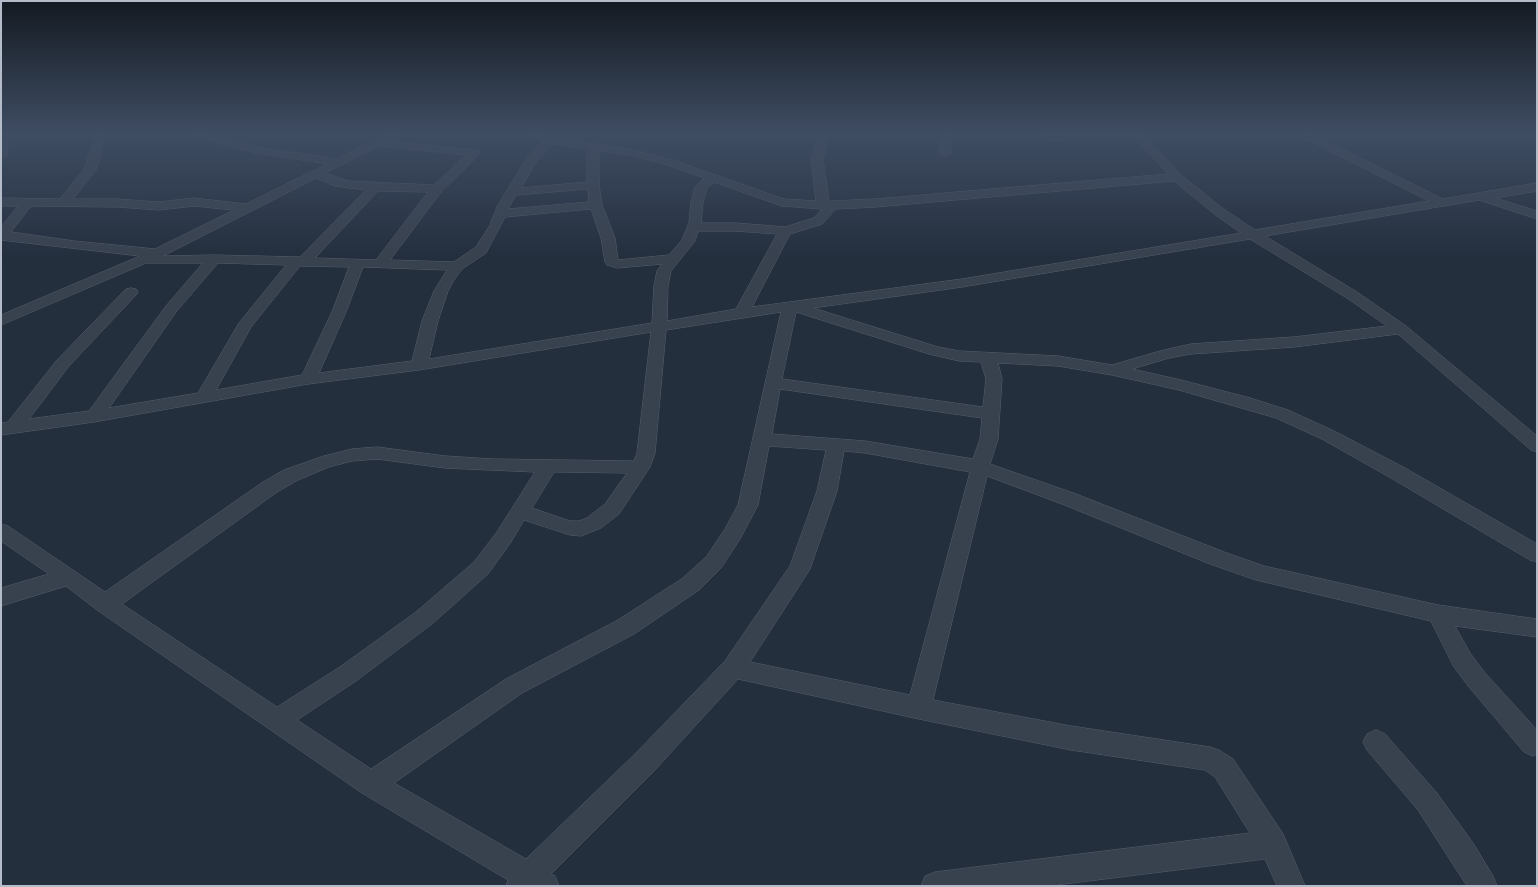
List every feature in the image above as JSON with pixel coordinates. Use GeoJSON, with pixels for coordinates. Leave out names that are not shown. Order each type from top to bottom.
{"type":"FeatureCollection","features":[{"type":"Feature","properties":{"kind":"street"},"geometry":{"type":"LineString","coordinates":[[63,203],[86,175]]}},
{"type":"Feature","properties":{"kind":"street"},"geometry":{"type":"LineString","coordinates":[[1,320],[158,253],[310,175]]}},
{"type":"Feature","properties":{"kind":"street"},"geometry":{"type":"LineString","coordinates":[[320,175],[335,182],[375,187],[437,189]]}},
{"type":"Feature","properties":{"kind":"street"},"geometry":{"type":"LineString","coordinates":[[380,264],[437,189],[452,175]]}},
{"type":"Feature","properties":{"kind":"street"},"geometry":{"type":"LineString","coordinates":[[419,365],[430,321],[441,291],[457,266],[480,250],[496,225],[500,214],[522,175]]}},
{"type":"Feature","properties":{"kind":"street"},"geometry":{"type":"LineString","coordinates":[[593,175],[596,205],[608,238],[612,262],[617,264],[674,259]]}},
{"type":"Feature","properties":{"kind":"street"},"geometry":{"type":"LineString","coordinates":[[708,175],[782,202],[827,205],[961,196],[1177,177],[1221,213],[1253,235],[1352,295],[1401,329],[1537,446]]}},
{"type":"Feature","properties":{"kind":"street"},"geometry":{"type":"LineString","coordinates":[[694,227],[736,227],[785,230],[811,224],[818,221],[827,205],[820,175]]}},
{"type":"Feature","properties":{"kind":"street"},"geometry":{"type":"LineString","coordinates":[[1387,175],[1442,203]]}},
{"type":"Feature","properties":{"kind":"street"},"geometry":{"type":"LineString","coordinates":[[521,512],[570,528],[581,529],[594,523],[612,509],[623,495],[640,467],[646,453],[659,326],[661,286],[664,271],[688,241],[694,227],[697,202],[701,186],[713,177]]}},
{"type":"Feature","properties":{"kind":"street"},"geometry":{"type":"LineString","coordinates":[[512,192],[593,185]]}},
{"type":"Feature","properties":{"kind":"street"},"geometry":{"type":"LineString","coordinates":[[203,398],[244,326],[300,261],[375,187]]}},
{"type":"Feature","properties":{"kind":"street"},"geometry":{"type":"LineString","coordinates":[[8,428],[94,416],[308,379],[419,365],[742,313],[962,283],[1537,187]]}},
{"type":"Feature","properties":{"kind":"street"},"geometry":{"type":"LineString","coordinates":[[1509,192],[1537,210]]}},
{"type":"Feature","properties":{"kind":"street"},"geometry":{"type":"LineString","coordinates":[[1480,197],[1537,215]]}},
{"type":"Feature","properties":{"kind":"street"},"geometry":{"type":"LineString","coordinates":[[1,202],[116,203],[159,206],[194,202],[248,208]]}},
{"type":"Feature","properties":{"kind":"street"},"geometry":{"type":"LineString","coordinates":[[28,202],[2,236],[74,246],[158,253]]}},
{"type":"Feature","properties":{"kind":"street"},"geometry":{"type":"LineString","coordinates":[[500,214],[596,205]]}},
{"type":"Feature","properties":{"kind":"street"},"geometry":{"type":"LineString","coordinates":[[742,313],[785,230]]}},
{"type":"Feature","properties":{"kind":"street"},"geometry":{"type":"LineString","coordinates":[[94,416],[171,309],[214,259]]}},
{"type":"Feature","properties":{"kind":"street"},"geometry":{"type":"LineString","coordinates":[[141,260],[214,259],[457,266]]}},
{"type":"Feature","properties":{"kind":"street"},"geometry":{"type":"LineString","coordinates":[[308,379],[339,312],[357,264]]}},
{"type":"Feature","properties":{"kind":"street"},"geometry":{"type":"LineString","coordinates":[[8,428],[63,363],[131,292]]}},
{"type":"Feature","properties":{"kind":"street"},"geometry":{"type":"LineString","coordinates":[[791,307],[935,351],[960,356],[1058,361],[1112,370],[1181,385],[1282,414],[1328,435],[1398,473],[1537,554]]}},
{"type":"Feature","properties":{"kind":"street"},"geometry":{"type":"LineString","coordinates":[[371,784],[514,686],[626,627],[691,584],[714,562],[733,534],[748,504],[773,383],[791,307]]}},
{"type":"Feature","properties":{"kind":"street"},"geometry":{"type":"LineString","coordinates":[[1112,370],[1166,354],[1191,349],[1294,342],[1401,329]]}},
{"type":"Feature","properties":{"kind":"street"},"geometry":{"type":"LineString","coordinates":[[919,708],[980,467],[989,439],[994,379],[988,357]]}},
{"type":"Feature","properties":{"kind":"street"},"geometry":{"type":"LineString","coordinates":[[773,383],[991,414]]}},
{"type":"Feature","properties":{"kind":"street"},"geometry":{"type":"LineString","coordinates":[[761,439],[881,449],[980,467],[1069,499],[1217,558],[1263,574],[1438,614],[1537,628]]}},
{"type":"Feature","properties":{"kind":"street"},"geometry":{"type":"LineString","coordinates":[[1,531],[104,604],[371,784],[531,883],[732,668],[773,610],[800,569],[827,491],[836,445]]}},
{"type":"Feature","properties":{"kind":"street"},"geometry":{"type":"LineString","coordinates":[[104,604],[270,488],[291,475],[324,462],[352,455],[377,453],[445,462],[548,466],[640,467]]}},
{"type":"Feature","properties":{"kind":"street"},"geometry":{"type":"LineString","coordinates":[[277,720],[348,674],[424,618],[481,568],[521,512],[548,466]]}},
{"type":"Feature","properties":{"kind":"street"},"geometry":{"type":"LineString","coordinates":[[1,597],[69,578]]}},
{"type":"Feature","properties":{"kind":"street"},"geometry":{"type":"LineString","coordinates":[[1438,614],[1462,660],[1477,680],[1533,744]]}},
{"type":"Feature","properties":{"kind":"street"},"geometry":{"type":"LineString","coordinates":[[732,668],[919,708],[1071,738],[1210,759],[1224,768],[1272,844],[1291,886]]}},
{"type":"Feature","properties":{"kind":"street"},"geometry":{"type":"LineString","coordinates":[[1376,742],[1427,801],[1464,853],[1483,886]]}},
{"type":"Feature","properties":{"kind":"street"},"geometry":{"type":"LineString","coordinates":[[935,886],[1272,844]]}}]}
